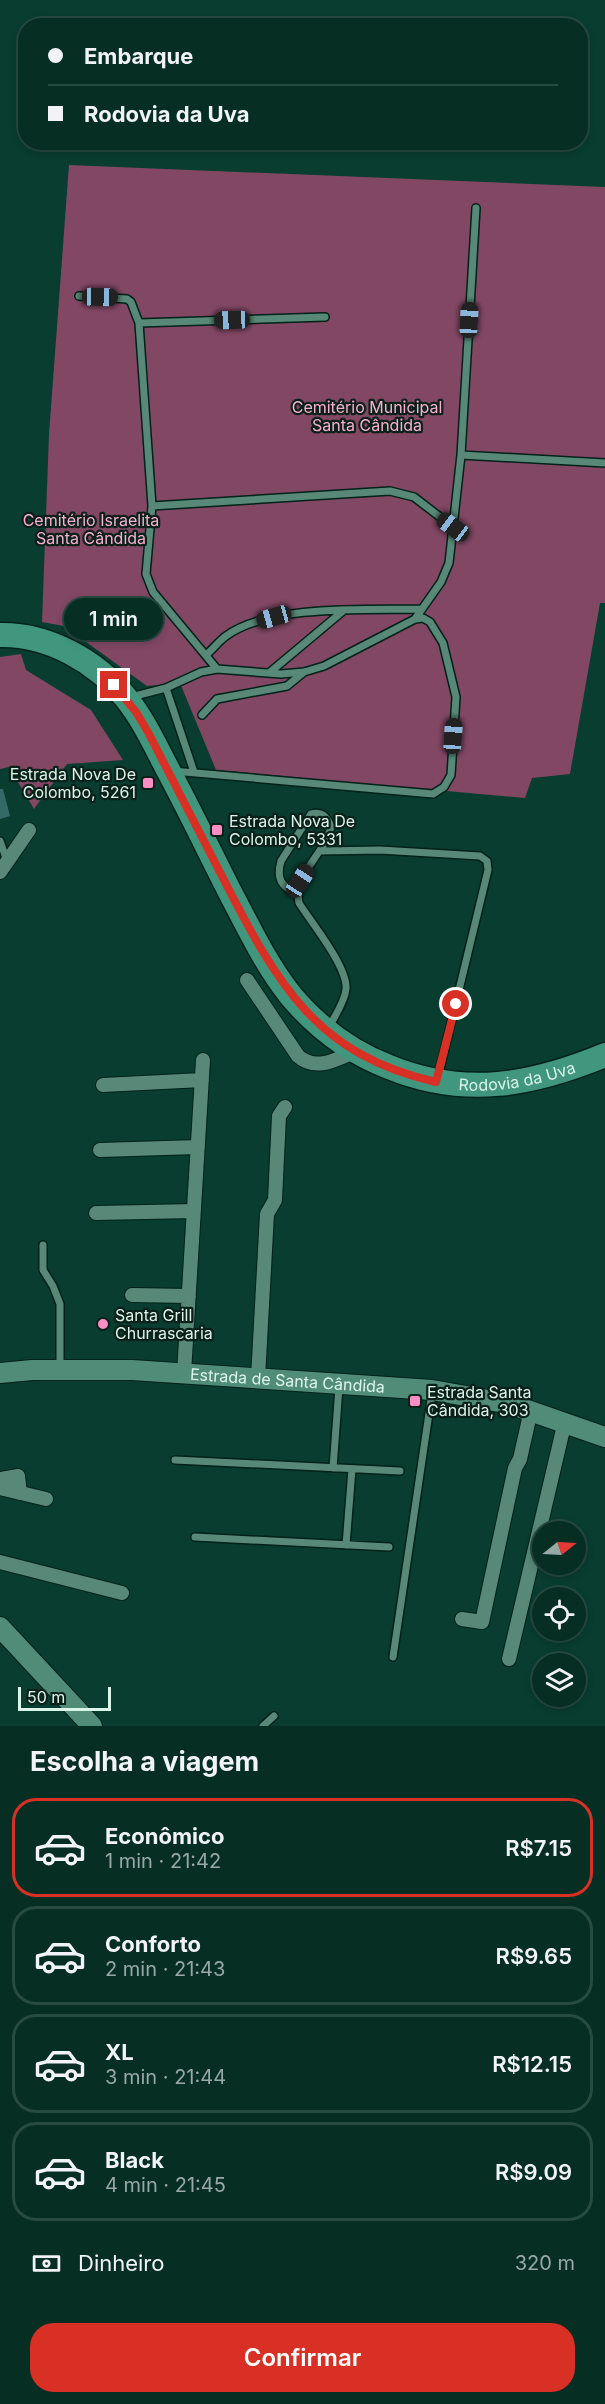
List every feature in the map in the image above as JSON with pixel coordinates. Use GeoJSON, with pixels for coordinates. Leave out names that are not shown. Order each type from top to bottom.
{"type":"FeatureCollection","features":[{"type":"Feature","properties":{"kind":"highway","name":"Rodovia da Uva"},"geometry":{"type":"LineString","coordinates":[[0,635],[28,637],[50,643],[101,673],[126,698],[142,722],[265,957],[290,995],[327,1032],[356,1052],[404,1073],[462,1086],[511,1083],[562,1071],[605,1055]]}},
{"type":"Feature","properties":{"kind":"main road","name":"Estrada de Santa Cândida"},"geometry":{"type":"LineString","coordinates":[[0,1373],[60,1369],[112,1369],[432,1390],[486,1398],[531,1410],[605,1437]]}},
{"type":"Feature","properties":{"kind":"main road"},"geometry":{"type":"LineString","coordinates":[[0,1627],[82,1718]]}},
{"type":"Feature","properties":{"kind":"street"},"geometry":{"type":"LineString","coordinates":[[3,867],[29,830]]}},
{"type":"Feature","properties":{"kind":"street"},"geometry":{"type":"LineString","coordinates":[[246,980],[298,1056],[305,1062],[312,1065],[320,1064],[356,1052]]}},
{"type":"Feature","properties":{"kind":"street"},"geometry":{"type":"LineString","coordinates":[[184,1373],[203,1060]]}},
{"type":"Feature","properties":{"kind":"street"},"geometry":{"type":"LineString","coordinates":[[103,1085],[202,1080]]}},
{"type":"Feature","properties":{"kind":"street"},"geometry":{"type":"LineString","coordinates":[[258,1378],[267,1214],[275,1200],[279,1116],[285,1107]]}},
{"type":"Feature","properties":{"kind":"street"},"geometry":{"type":"LineString","coordinates":[[100,1150],[198,1147]]}},
{"type":"Feature","properties":{"kind":"street"},"geometry":{"type":"LineString","coordinates":[[96,1214],[194,1211]]}},
{"type":"Feature","properties":{"kind":"street"},"geometry":{"type":"LineString","coordinates":[[132,1295],[189,1296]]}},
{"type":"Feature","properties":{"kind":"street"},"geometry":{"type":"LineString","coordinates":[[462,1619],[482,1622],[515,1468],[520,1459],[531,1410]]}},
{"type":"Feature","properties":{"kind":"street"},"geometry":{"type":"LineString","coordinates":[[508,1659],[565,1421]]}},
{"type":"Feature","properties":{"kind":"street"},"geometry":{"type":"LineString","coordinates":[[0,1479],[18,1476],[20,1493]]}},
{"type":"Feature","properties":{"kind":"street"},"geometry":{"type":"LineString","coordinates":[[0,1488],[46,1499]]}},
{"type":"Feature","properties":{"kind":"street"},"geometry":{"type":"LineString","coordinates":[[0,1562],[122,1593]]}},
{"type":"Feature","properties":{"kind":"lane"},"geometry":{"type":"LineString","coordinates":[[415,619],[441,582],[449,563],[461,455],[476,208]]}},
{"type":"Feature","properties":{"kind":"lane"},"geometry":{"type":"LineString","coordinates":[[79,296],[128,299],[139,323],[152,506],[146,574],[153,592],[217,669]]}},
{"type":"Feature","properties":{"kind":"lane"},"geometry":{"type":"LineString","coordinates":[[139,323],[325,317]]}},
{"type":"Feature","properties":{"kind":"lane"},"geometry":{"type":"LineString","coordinates":[[461,455],[605,463]]}},
{"type":"Feature","properties":{"kind":"lane"},"geometry":{"type":"LineString","coordinates":[[152,506],[390,490],[414,497],[453,527]]}},
{"type":"Feature","properties":{"kind":"lane"},"geometry":{"type":"LineString","coordinates":[[206,655],[226,635],[247,625],[307,611],[422,609]]}},
{"type":"Feature","properties":{"kind":"lane"},"geometry":{"type":"LineString","coordinates":[[269,673],[344,610]]}},
{"type":"Feature","properties":{"kind":"lane"},"geometry":{"type":"LineString","coordinates":[[126,698],[166,688],[201,672],[217,669],[269,673],[304,672],[324,666],[415,619],[423,618],[430,622],[443,643],[456,697],[451,775],[444,787],[433,794],[168,771]]}},
{"type":"Feature","properties":{"kind":"lane"},"geometry":{"type":"LineString","coordinates":[[202,716],[217,699],[287,686],[304,672]]}},
{"type":"Feature","properties":{"kind":"lane"},"geometry":{"type":"LineString","coordinates":[[166,688],[194,772]]}},
{"type":"Feature","properties":{"kind":"lane"},"geometry":{"type":"LineString","coordinates":[[297,894],[284,887],[278,870],[281,861],[311,814],[317,812],[325,816],[332,826],[329,836],[300,881],[297,894],[299,903],[341,967],[346,981],[346,992],[327,1032]]}},
{"type":"Feature","properties":{"kind":"lane"},"geometry":{"type":"LineString","coordinates":[[0,841],[3,867]]}},
{"type":"Feature","properties":{"kind":"lane"},"geometry":{"type":"LineString","coordinates":[[320,851],[424,852],[480,856],[487,861],[488,870],[436,1082]]}},
{"type":"Feature","properties":{"kind":"lane"},"geometry":{"type":"LineString","coordinates":[[42,1245],[43,1270],[60,1304],[60,1369]]}},
{"type":"Feature","properties":{"kind":"lane"},"geometry":{"type":"LineString","coordinates":[[333,1468],[339,1383]]}},
{"type":"Feature","properties":{"kind":"lane"},"geometry":{"type":"LineString","coordinates":[[393,1657],[432,1390]]}},
{"type":"Feature","properties":{"kind":"lane"},"geometry":{"type":"LineString","coordinates":[[175,1460],[400,1471]]}},
{"type":"Feature","properties":{"kind":"lane"},"geometry":{"type":"LineString","coordinates":[[346,1545],[352,1469]]}},
{"type":"Feature","properties":{"kind":"lane"},"geometry":{"type":"LineString","coordinates":[[195,1537],[389,1547]]}},
{"type":"Feature","properties":{"kind":"lane"},"geometry":{"type":"LineString","coordinates":[[263,1726],[274,1716]]}},
{"type":"Feature","properties":{"kind":"green space","name":"Cemitério Municipal Santa Cândida"},"geometry":{"type":"Polygon","coordinates":[[[69,165],[605,187],[605,603],[600,603],[570,774],[532,778],[525,798],[216,770],[180,683],[147,686],[64,626],[42,622],[49,434],[69,165]]]}},
{"type":"Feature","properties":{"kind":"green space"},"geometry":{"type":"Polygon","coordinates":[[[21,654],[26,670],[91,710],[123,760],[67,764],[34,809],[9,767],[0,769],[0,657],[21,654]]]}},
{"type":"Feature","properties":{"kind":"building"},"geometry":{"type":"Polygon","coordinates":[[[0,789],[3,789],[10,816],[0,819],[0,789]]]}},
{"type":"Feature","properties":{"kind":"place","name":"Estrada Nova De Colombo, 5261"},"geometry":{"type":"Point","coordinates":[148,783]}},
{"type":"Feature","properties":{"kind":"place","name":"Estrada Nova De Colombo, 5331"},"geometry":{"type":"Point","coordinates":[217,830]}},
{"type":"Feature","properties":{"kind":"place","name":"Santa Grill Churrascaria"},"geometry":{"type":"Point","coordinates":[103,1324]}},
{"type":"Feature","properties":{"kind":"place","name":"Estrada Santa Cândida, 303"},"geometry":{"type":"Point","coordinates":[415,1401]}},
{"type":"Feature","properties":{"kind":"route"},"geometry":{"type":"LineString","coordinates":[[114,685],[126,698],[148,732],[260,949],[290,995],[310,1017],[356,1052],[404,1073],[436,1082],[456,1004]]}},
{"type":"Feature","properties":{"kind":"park label","name":"Cemitério Israelita Santa Cândida"},"geometry":{"type":"Point","coordinates":[91,529]}}]}
